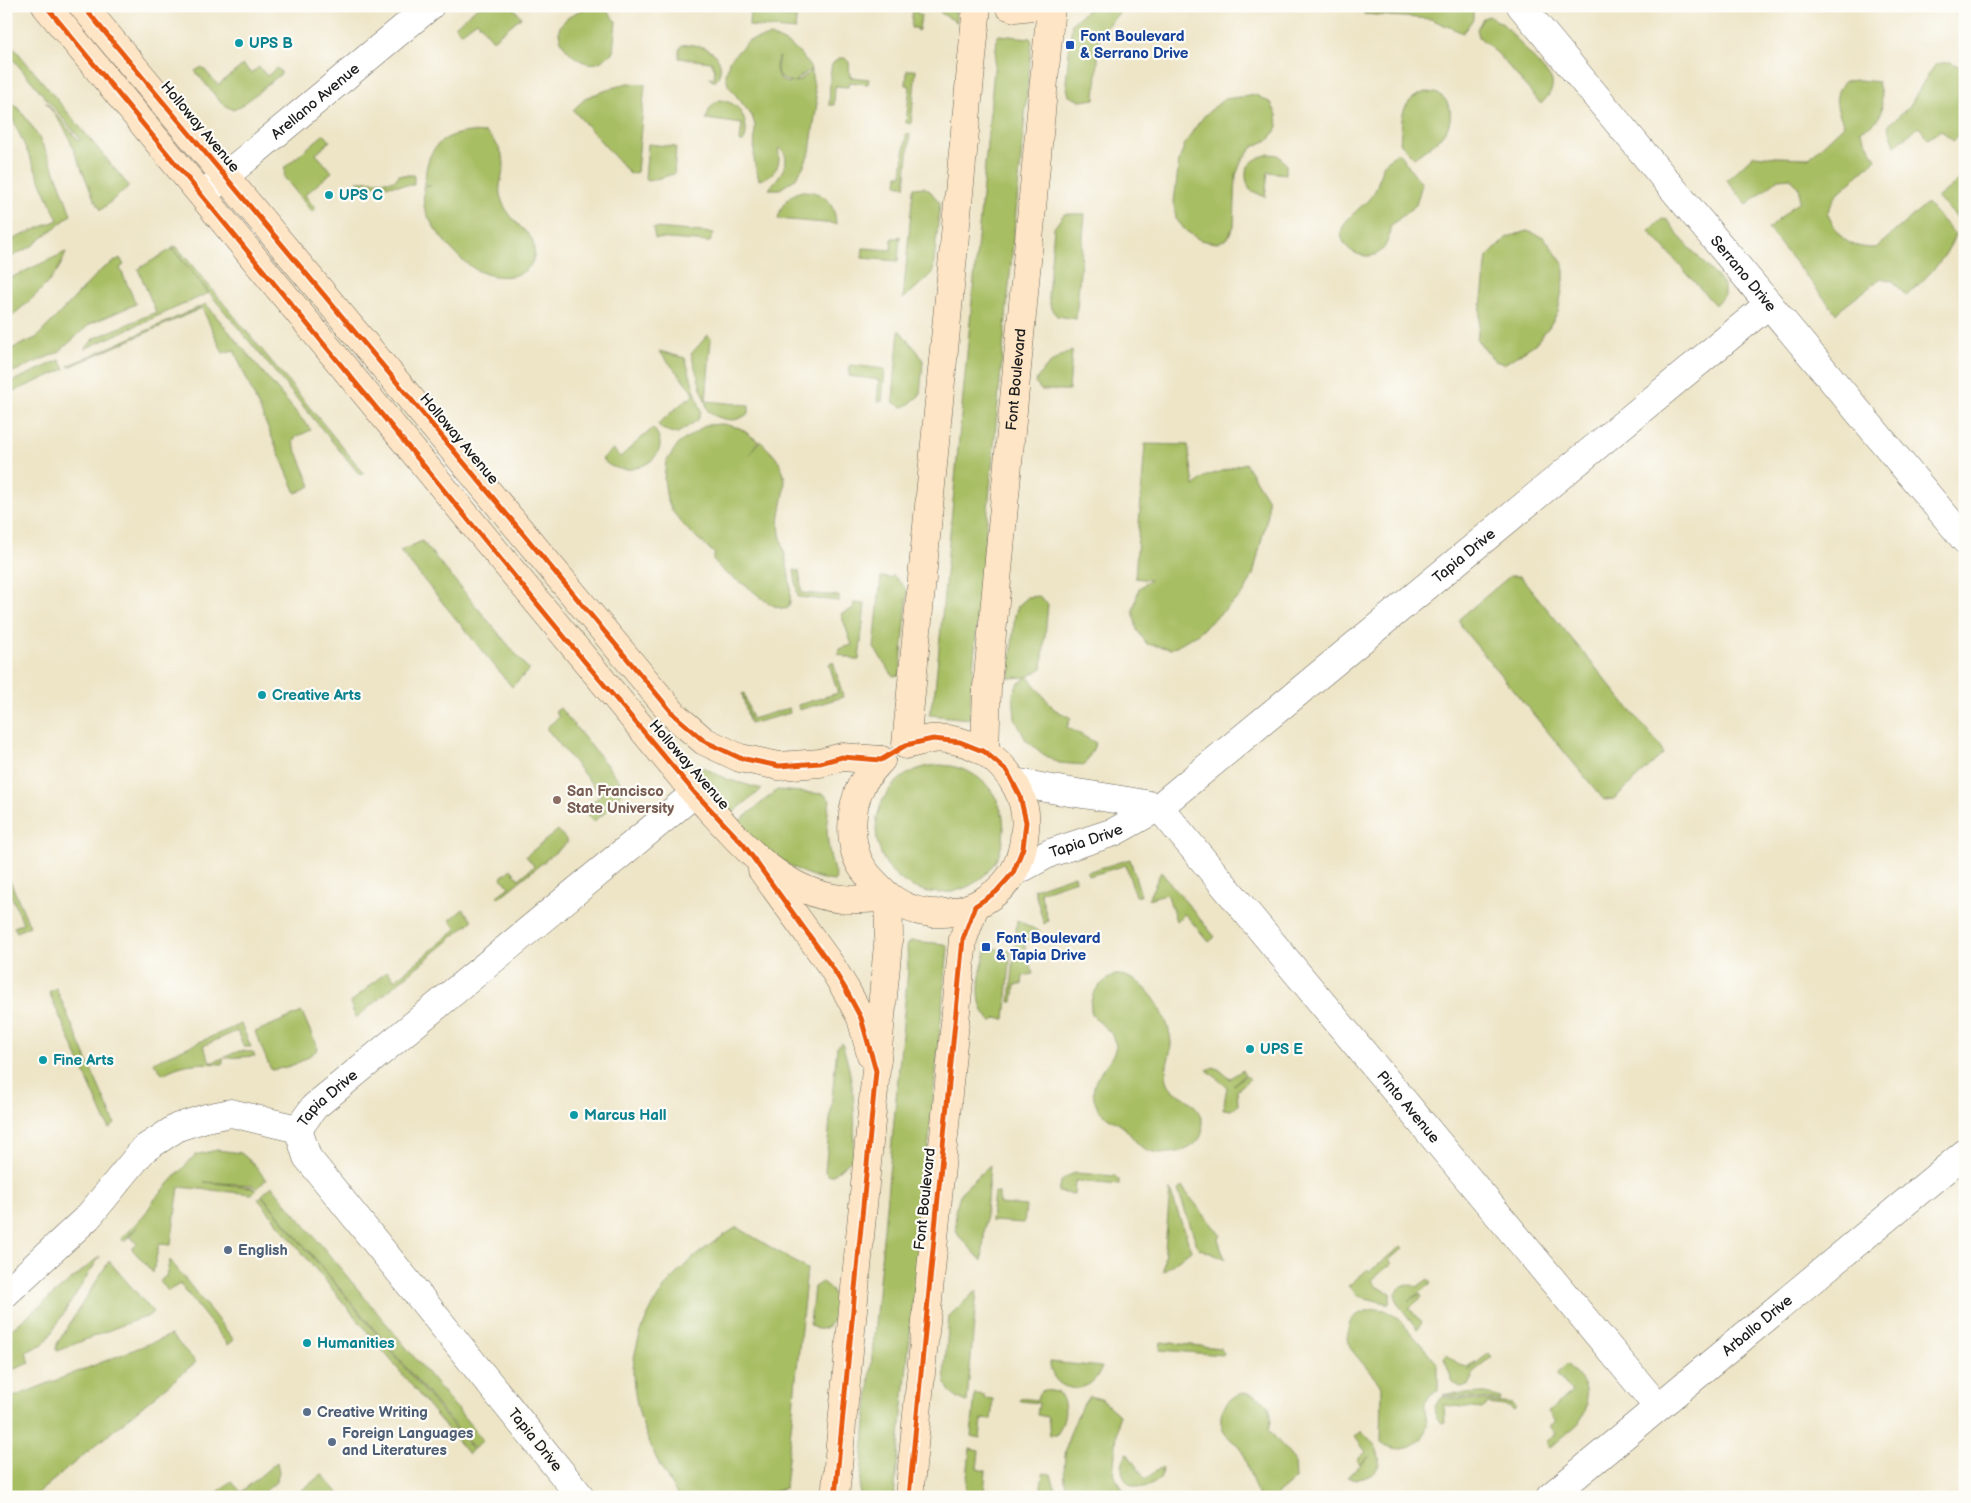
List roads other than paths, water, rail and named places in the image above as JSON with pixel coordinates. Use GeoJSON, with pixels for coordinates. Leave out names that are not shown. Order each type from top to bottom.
{"type":"FeatureCollection","features":[{"type":"Feature","properties":{"kind":"street","name":"Holloway Avenue"},"geometry":{"type":"LineString","coordinates":[[46,6],[695,793],[744,844],[779,876],[813,894],[843,900],[888,897]]}},
{"type":"Feature","properties":{"kind":"street","name":"Holloway Avenue"},"geometry":{"type":"LineString","coordinates":[[83,6],[675,716],[704,741],[740,758],[779,766],[820,763],[842,757],[881,760]]}},
{"type":"Feature","properties":{"kind":"street","name":"Arellano Avenue"},"geometry":{"type":"LineString","coordinates":[[201,196],[430,6]]}},
{"type":"Feature","properties":{"kind":"street"},"geometry":{"type":"LineString","coordinates":[[906,745],[977,6]]}},
{"type":"Feature","properties":{"kind":"street"},"geometry":{"type":"LineString","coordinates":[[1009,6],[1015,8],[1033,6]]}},
{"type":"Feature","properties":{"kind":"street","name":"Font Boulevard"},"geometry":{"type":"LineString","coordinates":[[985,752],[986,687],[1051,6]]}},
{"type":"Feature","properties":{"kind":"street","name":"Serrano Drive"},"geometry":{"type":"LineString","coordinates":[[1521,6],[1965,540]]}},
{"type":"Feature","properties":{"kind":"street","name":"Tapia Drive"},"geometry":{"type":"LineString","coordinates":[[1013,873],[1050,853],[1114,832],[1158,807],[1769,304]]}},
{"type":"Feature","properties":{"kind":"street"},"geometry":{"type":"LineString","coordinates":[[933,739],[960,742],[985,752],[1007,771],[1020,796],[1026,822],[1023,848],[1013,873],[996,892],[975,906],[950,913],[924,912],[888,897],[862,869],[852,841],[852,811],[862,783],[881,760],[906,745],[933,739]]}},
{"type":"Feature","properties":{"kind":"street","name":"Tapia Drive"},"geometry":{"type":"LineString","coordinates":[[1014,782],[1051,790],[1112,797],[1158,807]]}},
{"type":"Feature","properties":{"kind":"street","name":"Tapia Drive"},"geometry":{"type":"LineString","coordinates":[[581,1497],[307,1158],[298,1130],[314,1107],[695,793]]}},
{"type":"Feature","properties":{"kind":"street","name":"Pinto Avenue"},"geometry":{"type":"LineString","coordinates":[[1158,807],[1658,1407]]}},
{"type":"Feature","properties":{"kind":"street"},"geometry":{"type":"LineString","coordinates":[[744,844],[832,967],[846,990],[861,1018],[876,1071]]}},
{"type":"Feature","properties":{"kind":"street"},"geometry":{"type":"LineString","coordinates":[[835,1497],[889,934],[888,897]]}},
{"type":"Feature","properties":{"kind":"street","name":"Font Boulevard"},"geometry":{"type":"LineString","coordinates":[[909,1497],[964,934],[975,906]]}},
{"type":"Feature","properties":{"kind":"street"},"geometry":{"type":"LineString","coordinates":[[6,1293],[88,1217],[144,1149],[178,1127],[206,1118],[231,1113],[298,1130]]}},
{"type":"Feature","properties":{"kind":"street","name":"Arballo Drive"},"geometry":{"type":"LineString","coordinates":[[1550,1497],[1962,1161]]}},
{"type":"Feature","properties":{"kind":"place","name":"UPS B"},"geometry":{"type":"Point","coordinates":[239,43]}},
{"type":"Feature","properties":{"kind":"place","name":"Font Boulevard & Serrano Drive"},"geometry":{"type":"Point","coordinates":[1070,45]}},
{"type":"Feature","properties":{"kind":"place","name":"UPS C"},"geometry":{"type":"Point","coordinates":[329,195]}},
{"type":"Feature","properties":{"kind":"place","name":"Creative Arts"},"geometry":{"type":"Point","coordinates":[262,695]}},
{"type":"Feature","properties":{"kind":"place","name":"San Francisco State University"},"geometry":{"type":"Point","coordinates":[557,800]}},
{"type":"Feature","properties":{"kind":"place","name":"Font Boulevard & Tapia Drive"},"geometry":{"type":"Point","coordinates":[986,947]}},
{"type":"Feature","properties":{"kind":"place","name":"UPS E"},"geometry":{"type":"Point","coordinates":[1250,1049]}},
{"type":"Feature","properties":{"kind":"place","name":"Fine Arts"},"geometry":{"type":"Point","coordinates":[43,1060]}},
{"type":"Feature","properties":{"kind":"place","name":"Marcus Hall"},"geometry":{"type":"Point","coordinates":[574,1115]}},
{"type":"Feature","properties":{"kind":"place","name":"English"},"geometry":{"type":"Point","coordinates":[228,1250]}},
{"type":"Feature","properties":{"kind":"place","name":"Humanities"},"geometry":{"type":"Point","coordinates":[307,1343]}},
{"type":"Feature","properties":{"kind":"place","name":"Creative Writing"},"geometry":{"type":"Point","coordinates":[307,1412]}},
{"type":"Feature","properties":{"kind":"place","name":"Foreign Languages and Literatures"},"geometry":{"type":"Point","coordinates":[332,1442]}}]}
